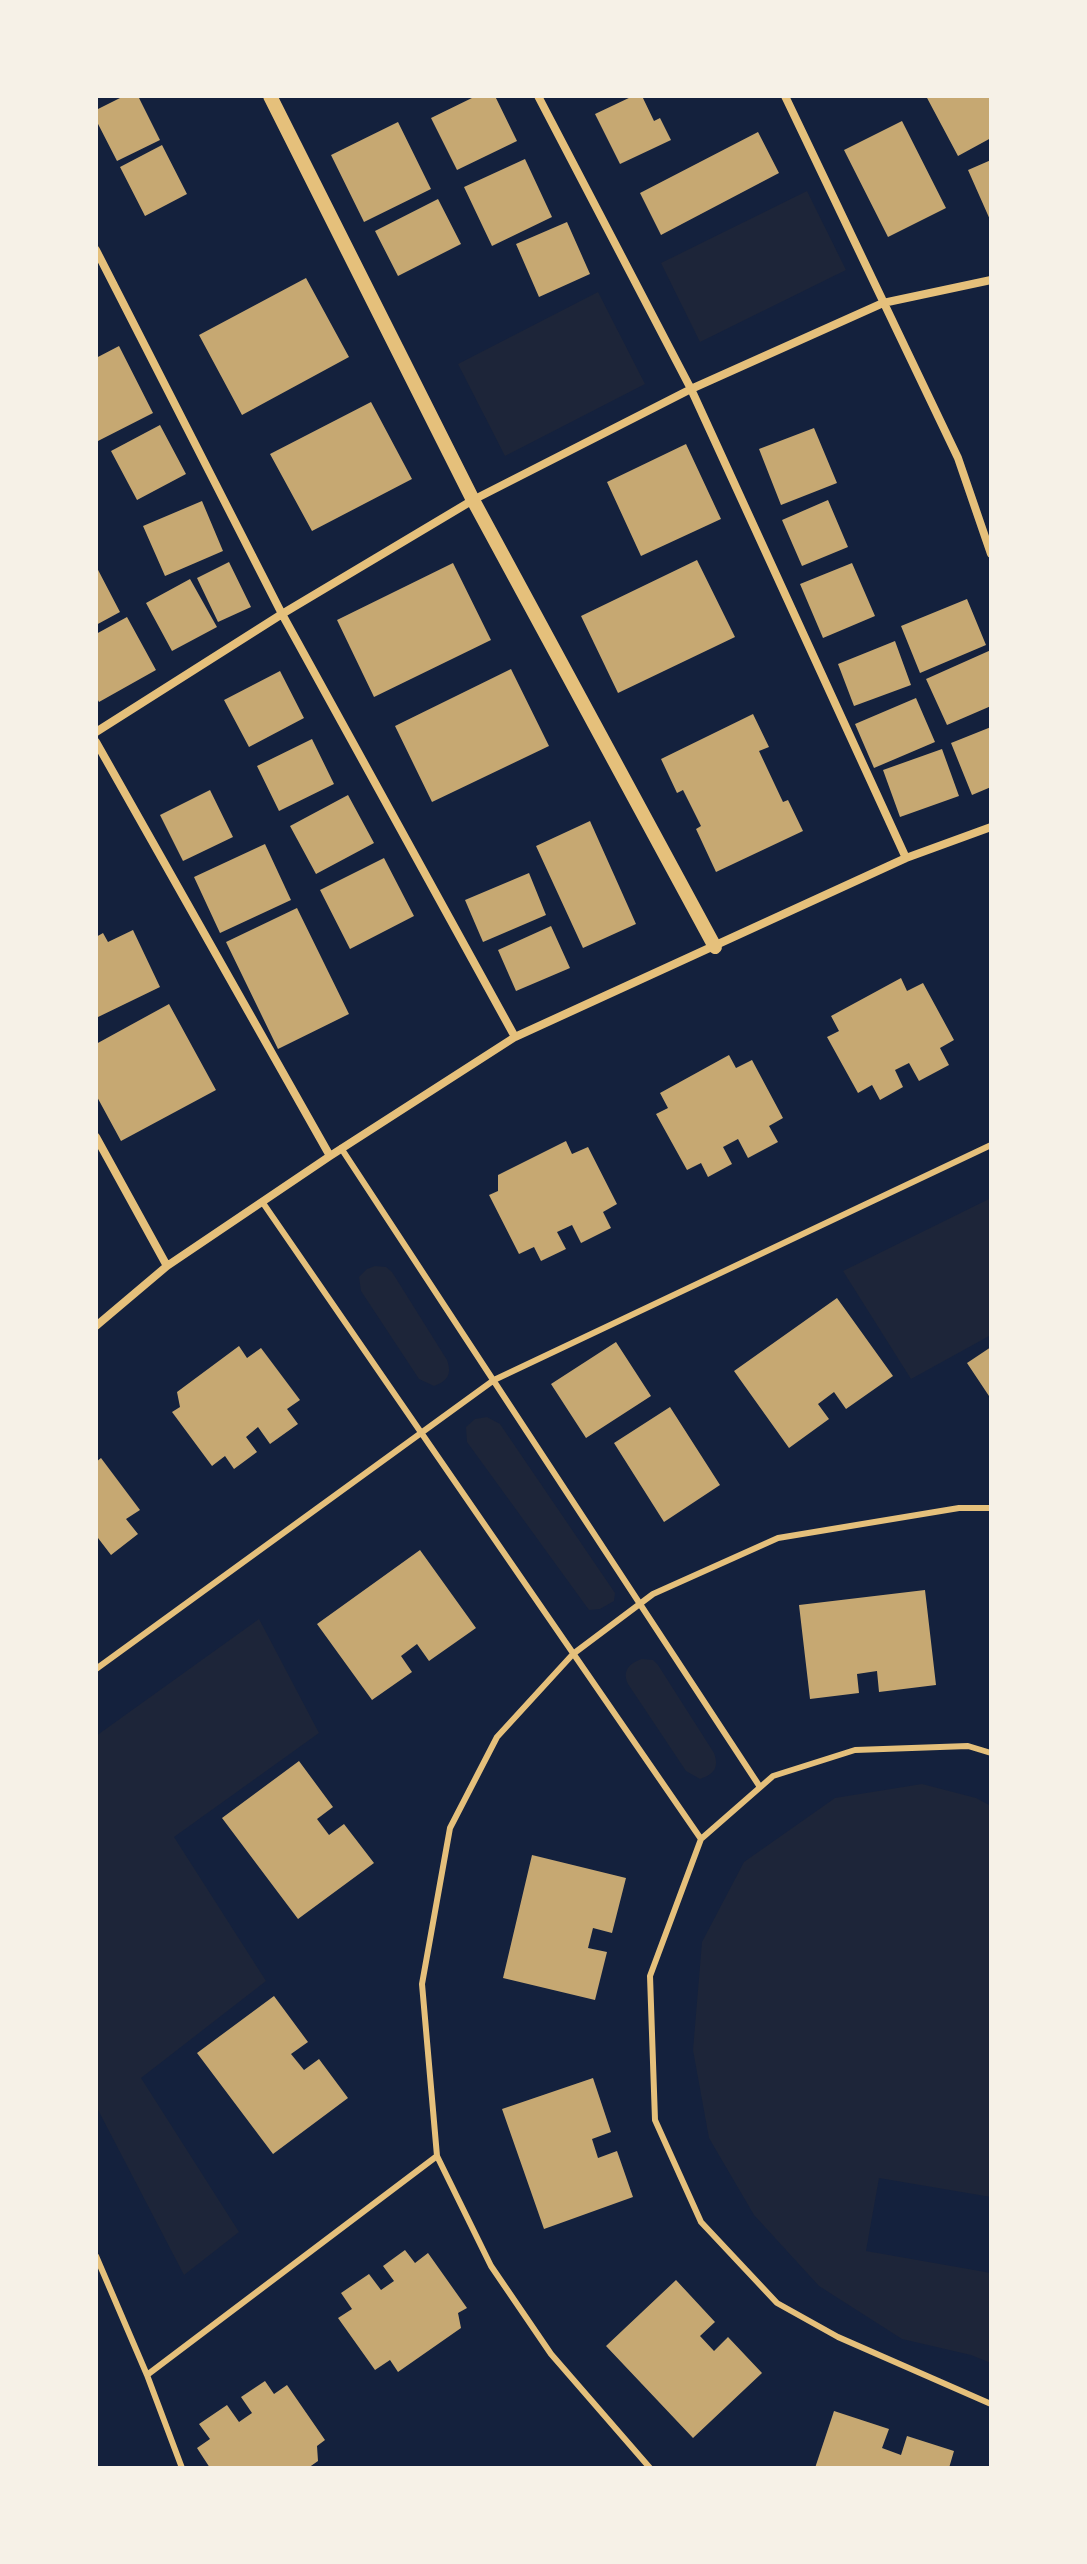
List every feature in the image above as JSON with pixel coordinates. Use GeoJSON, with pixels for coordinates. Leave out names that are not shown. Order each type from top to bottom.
{"type":"FeatureCollection","features":[{"type":"Feature","properties":{"kind":"street"},"geometry":{"type":"LineString","coordinates":[[270,96],[473,500],[715,947]]}},
{"type":"Feature","properties":{"kind":"street"},"geometry":{"type":"LineString","coordinates":[[538,96],[691,389],[906,858]]}},
{"type":"Feature","properties":{"kind":"street"},"geometry":{"type":"LineString","coordinates":[[785,96],[958,458],[991,554]]}},
{"type":"Feature","properties":{"kind":"street"},"geometry":{"type":"LineString","coordinates":[[96,250],[282,614],[515,1037]]}},
{"type":"Feature","properties":{"kind":"street"},"geometry":{"type":"LineString","coordinates":[[96,732],[282,614],[473,500],[691,389],[883,303],[991,280]]}},
{"type":"Feature","properties":{"kind":"street"},"geometry":{"type":"LineString","coordinates":[[96,742],[330,1156]]}},
{"type":"Feature","properties":{"kind":"street"},"geometry":{"type":"LineString","coordinates":[[96,1326],[167,1266],[341,1148],[515,1037],[906,858],[991,827]]}},
{"type":"Feature","properties":{"kind":"street"},"geometry":{"type":"LineString","coordinates":[[96,1137],[167,1266]]}},
{"type":"Feature","properties":{"kind":"lane"},"geometry":{"type":"LineString","coordinates":[[96,1669],[494,1380],[991,1145]]}},
{"type":"Feature","properties":{"kind":"lane"},"geometry":{"type":"LineString","coordinates":[[341,1148],[760,1787]]}},
{"type":"Feature","properties":{"kind":"lane"},"geometry":{"type":"LineString","coordinates":[[263,1203],[701,1839]]}},
{"type":"Feature","properties":{"kind":"lane"},"geometry":{"type":"LineString","coordinates":[[650,2468],[551,2354],[491,2266],[437,2156],[422,1984],[450,1828],[497,1737],[573,1654],[653,1594],[778,1538],[959,1508],[991,1508]]}},
{"type":"Feature","properties":{"kind":"lane"},"geometry":{"type":"LineString","coordinates":[[991,1753],[968,1746],[855,1750],[773,1776],[701,1839],[650,1976],[655,2120],[701,2222],[777,2303],[838,2337],[991,2404]]}},
{"type":"Feature","properties":{"kind":"lane"},"geometry":{"type":"LineString","coordinates":[[147,2375],[437,2156]]}},
{"type":"Feature","properties":{"kind":"lane"},"geometry":{"type":"LineString","coordinates":[[96,2256],[147,2375],[182,2468]]}},
{"type":"Feature","properties":{"kind":"shaded area"},"geometry":{"type":"Polygon","coordinates":[[[807,191],[846,270],[700,342],[661,263],[807,191]]]}},
{"type":"Feature","properties":{"kind":"shaded area"},"geometry":{"type":"Polygon","coordinates":[[[598,292],[645,384],[505,456],[458,364],[598,292]]]}},
{"type":"Feature","properties":{"kind":"shaded area"},"geometry":{"type":"Polygon","coordinates":[[[991,1198],[991,1335],[911,1379],[843,1271],[991,1198]]]}},
{"type":"Feature","properties":{"kind":"shaded area"},"geometry":{"type":"Polygon","coordinates":[[[375,1266],[386,1267],[392,1272],[447,1360],[449,1373],[439,1384],[434,1386],[419,1379],[361,1291],[359,1277],[375,1266]]]}},
{"type":"Feature","properties":{"kind":"shaded area"},"geometry":{"type":"Polygon","coordinates":[[[487,1417],[500,1424],[615,1593],[614,1601],[600,1609],[589,1610],[467,1442],[466,1427],[475,1419],[487,1417]]]}},
{"type":"Feature","properties":{"kind":"shaded area"},"geometry":{"type":"Polygon","coordinates":[[[259,1619],[319,1733],[174,1837],[266,1981],[141,2078],[239,2232],[184,2275],[96,2106],[96,1736],[259,1619]]]}},
{"type":"Feature","properties":{"kind":"shaded area"},"geometry":{"type":"Polygon","coordinates":[[[642,1659],[653,1660],[658,1665],[714,1753],[716,1766],[709,1775],[700,1779],[686,1771],[628,1684],[628,1668],[642,1659]]]}},
{"type":"Feature","properties":{"kind":"shaded area"},"geometry":{"type":"Polygon","coordinates":[[[922,1784],[976,1798],[991,1806],[991,2197],[879,2178],[866,2251],[991,2273],[991,2363],[971,2355],[902,2339],[819,2286],[754,2215],[709,2138],[693,2050],[702,1942],[744,1862],[835,1798],[922,1784]]]}},
{"type":"Feature","properties":{"kind":"building"},"geometry":{"type":"Polygon","coordinates":[[[124,96],[138,96],[160,140],[117,161],[96,120],[96,110],[124,96]]]}},
{"type":"Feature","properties":{"kind":"building"},"geometry":{"type":"Polygon","coordinates":[[[476,96],[495,96],[517,141],[457,170],[431,118],[476,96]]]}},
{"type":"Feature","properties":{"kind":"building"},"geometry":{"type":"Polygon","coordinates":[[[633,96],[642,96],[654,121],[660,118],[671,140],[620,164],[595,114],[633,96]]]}},
{"type":"Feature","properties":{"kind":"building"},"geometry":{"type":"Polygon","coordinates":[[[926,96],[991,96],[991,138],[958,156],[926,96]]]}},
{"type":"Feature","properties":{"kind":"building"},"geometry":{"type":"Polygon","coordinates":[[[902,121],[946,208],[888,237],[844,150],[902,121]]]}},
{"type":"Feature","properties":{"kind":"building"},"geometry":{"type":"Polygon","coordinates":[[[398,122],[431,189],[364,222],[331,155],[398,122]]]}},
{"type":"Feature","properties":{"kind":"building"},"geometry":{"type":"Polygon","coordinates":[[[758,132],[779,173],[661,235],[640,193],[758,132]]]}},
{"type":"Feature","properties":{"kind":"building"},"geometry":{"type":"Polygon","coordinates":[[[162,145],[187,194],[145,216],[120,167],[162,145]]]}},
{"type":"Feature","properties":{"kind":"building"},"geometry":{"type":"Polygon","coordinates":[[[525,159],[552,217],[492,246],[464,187],[525,159]]]}},
{"type":"Feature","properties":{"kind":"building"},"geometry":{"type":"Polygon","coordinates":[[[991,160],[991,222],[968,170],[991,160]]]}},
{"type":"Feature","properties":{"kind":"building"},"geometry":{"type":"Polygon","coordinates":[[[438,199],[461,244],[398,276],[375,231],[438,199]]]}},
{"type":"Feature","properties":{"kind":"building"},"geometry":{"type":"Polygon","coordinates":[[[567,222],[590,274],[539,297],[516,244],[567,222]]]}},
{"type":"Feature","properties":{"kind":"building"},"geometry":{"type":"Polygon","coordinates":[[[306,278],[349,357],[242,415],[199,335],[306,278]]]}},
{"type":"Feature","properties":{"kind":"building"},"geometry":{"type":"Polygon","coordinates":[[[119,346],[153,413],[96,442],[96,358],[119,346]]]}},
{"type":"Feature","properties":{"kind":"building"},"geometry":{"type":"Polygon","coordinates":[[[371,402],[412,479],[312,531],[270,454],[371,402]]]}},
{"type":"Feature","properties":{"kind":"building"},"geometry":{"type":"Polygon","coordinates":[[[160,425],[186,474],[137,500],[111,451],[160,425]]]}},
{"type":"Feature","properties":{"kind":"building"},"geometry":{"type":"Polygon","coordinates":[[[814,428],[837,483],[781,505],[759,449],[814,428]]]}},
{"type":"Feature","properties":{"kind":"building"},"geometry":{"type":"Polygon","coordinates":[[[686,444],[721,519],[641,556],[607,482],[686,444]]]}},
{"type":"Feature","properties":{"kind":"building"},"geometry":{"type":"Polygon","coordinates":[[[828,500],[848,547],[802,566],[782,520],[828,500]]]}},
{"type":"Feature","properties":{"kind":"building"},"geometry":{"type":"Polygon","coordinates":[[[202,501],[223,551],[165,576],[143,526],[202,501]]]}},
{"type":"Feature","properties":{"kind":"building"},"geometry":{"type":"Polygon","coordinates":[[[697,560],[735,637],[618,693],[581,616],[697,560]]]}},
{"type":"Feature","properties":{"kind":"building"},"geometry":{"type":"Polygon","coordinates":[[[229,562],[251,607],[218,622],[197,578],[229,562]]]}},
{"type":"Feature","properties":{"kind":"building"},"geometry":{"type":"Polygon","coordinates":[[[453,563],[491,640],[374,697],[337,620],[453,563]]]}},
{"type":"Feature","properties":{"kind":"building"},"geometry":{"type":"Polygon","coordinates":[[[852,563],[875,616],[823,638],[800,584],[852,563]]]}},
{"type":"Feature","properties":{"kind":"building"},"geometry":{"type":"Polygon","coordinates":[[[96,566],[120,612],[96,625],[96,566]]]}},
{"type":"Feature","properties":{"kind":"building"},"geometry":{"type":"Polygon","coordinates":[[[190,579],[217,627],[172,651],[146,603],[190,579]]]}},
{"type":"Feature","properties":{"kind":"building"},"geometry":{"type":"Polygon","coordinates":[[[967,599],[986,645],[920,673],[901,626],[967,599]]]}},
{"type":"Feature","properties":{"kind":"building"},"geometry":{"type":"Polygon","coordinates":[[[127,617],[156,670],[99,702],[96,696],[96,634],[127,617]]]}},
{"type":"Feature","properties":{"kind":"building"},"geometry":{"type":"Polygon","coordinates":[[[895,641],[911,685],[854,706],[838,664],[895,641]]]}},
{"type":"Feature","properties":{"kind":"building"},"geometry":{"type":"Polygon","coordinates":[[[991,650],[991,706],[947,725],[926,679],[991,650]]]}},
{"type":"Feature","properties":{"kind":"building"},"geometry":{"type":"Polygon","coordinates":[[[511,669],[549,746],[432,802],[395,726],[511,669]]]}},
{"type":"Feature","properties":{"kind":"building"},"geometry":{"type":"Polygon","coordinates":[[[280,671],[304,718],[249,747],[224,700],[280,671]]]}},
{"type":"Feature","properties":{"kind":"building"},"geometry":{"type":"Polygon","coordinates":[[[916,698],[935,742],[874,768],[855,724],[916,698]]]}},
{"type":"Feature","properties":{"kind":"building"},"geometry":{"type":"Polygon","coordinates":[[[753,714],[769,747],[759,751],[783,802],[788,800],[803,831],[716,872],[696,829],[701,826],[683,790],[677,793],[661,759],[753,714]]]}},
{"type":"Feature","properties":{"kind":"building"},"geometry":{"type":"Polygon","coordinates":[[[991,727],[991,787],[972,795],[951,743],[991,727]]]}},
{"type":"Feature","properties":{"kind":"building"},"geometry":{"type":"Polygon","coordinates":[[[312,739],[334,784],[279,811],[257,766],[312,739]]]}},
{"type":"Feature","properties":{"kind":"building"},"geometry":{"type":"Polygon","coordinates":[[[942,749],[959,796],[900,817],[883,770],[942,749]]]}},
{"type":"Feature","properties":{"kind":"building"},"geometry":{"type":"Polygon","coordinates":[[[210,790],[233,837],[183,861],[160,815],[210,790]]]}},
{"type":"Feature","properties":{"kind":"building"},"geometry":{"type":"Polygon","coordinates":[[[348,795],[374,843],[316,874],[290,826],[348,795]]]}},
{"type":"Feature","properties":{"kind":"building"},"geometry":{"type":"Polygon","coordinates":[[[590,821],[636,924],[583,948],[536,846],[590,821]]]}},
{"type":"Feature","properties":{"kind":"building"},"geometry":{"type":"Polygon","coordinates":[[[265,844],[291,900],[220,933],[194,877],[265,844]]]}},
{"type":"Feature","properties":{"kind":"building"},"geometry":{"type":"Polygon","coordinates":[[[384,858],[414,916],[350,949],[320,890],[384,858]]]}},
{"type":"Feature","properties":{"kind":"building"},"geometry":{"type":"Polygon","coordinates":[[[529,873],[546,915],[483,942],[465,900],[529,873]]]}},
{"type":"Feature","properties":{"kind":"building"},"geometry":{"type":"Polygon","coordinates":[[[297,908],[349,1014],[278,1049],[226,942],[297,908]]]}},
{"type":"Feature","properties":{"kind":"building"},"geometry":{"type":"Polygon","coordinates":[[[551,926],[570,968],[516,991],[498,950],[551,926]]]}},
{"type":"Feature","properties":{"kind":"building"},"geometry":{"type":"Polygon","coordinates":[[[133,930],[160,987],[96,1018],[96,937],[103,933],[108,942],[133,930]]]}},
{"type":"Feature","properties":{"kind":"building"},"geometry":{"type":"Polygon","coordinates":[[[901,978],[907,991],[923,983],[954,1040],[940,1048],[949,1065],[919,1081],[909,1063],[895,1070],[903,1087],[880,1100],[872,1085],[858,1093],[827,1037],[839,1031],[831,1016],[901,978]]]}},
{"type":"Feature","properties":{"kind":"building"},"geometry":{"type":"Polygon","coordinates":[[[169,1004],[216,1090],[121,1141],[96,1095],[96,1044],[169,1004]]]}},
{"type":"Feature","properties":{"kind":"building"},"geometry":{"type":"Polygon","coordinates":[[[729,1055],[736,1068],[752,1060],[783,1118],[769,1126],[778,1142],[748,1158],[738,1139],[723,1147],[732,1164],[708,1177],[701,1163],[687,1170],[656,1114],[668,1108],[660,1093],[729,1055]]]}},
{"type":"Feature","properties":{"kind":"building"},"geometry":{"type":"Polygon","coordinates":[[[566,1141],[572,1154],[588,1147],[617,1204],[603,1212],[611,1228],[581,1243],[572,1225],[557,1232],[566,1249],[541,1261],[534,1247],[519,1254],[489,1195],[498,1191],[498,1175],[566,1141]]]}},
{"type":"Feature","properties":{"kind":"building"},"geometry":{"type":"Polygon","coordinates":[[[837,1298],[893,1376],[846,1409],[834,1392],[818,1404],[829,1419],[789,1448],[734,1371],[837,1298]]]}},
{"type":"Feature","properties":{"kind":"building"},"geometry":{"type":"Polygon","coordinates":[[[616,1342],[651,1396],[586,1438],[551,1384],[616,1342]]]}},
{"type":"Feature","properties":{"kind":"building"},"geometry":{"type":"Polygon","coordinates":[[[239,1346],[247,1358],[261,1348],[300,1400],[287,1409],[298,1424],[270,1444],[258,1427],[246,1437],[257,1452],[234,1469],[225,1456],[212,1466],[172,1412],[180,1407],[177,1392],[239,1346]]]}},
{"type":"Feature","properties":{"kind":"building"},"geometry":{"type":"Polygon","coordinates":[[[991,1347],[991,1399],[967,1363],[991,1347]]]}},
{"type":"Feature","properties":{"kind":"building"},"geometry":{"type":"Polygon","coordinates":[[[670,1407],[720,1485],[664,1522],[614,1443],[670,1407]]]}},
{"type":"Feature","properties":{"kind":"building"},"geometry":{"type":"Polygon","coordinates":[[[101,1458],[140,1510],[126,1519],[138,1534],[111,1555],[98,1538],[96,1540],[96,1462],[101,1458]]]}},
{"type":"Feature","properties":{"kind":"building"},"geometry":{"type":"Polygon","coordinates":[[[420,1550],[476,1628],[429,1661],[417,1644],[401,1656],[412,1672],[372,1700],[317,1624],[420,1550]]]}},
{"type":"Feature","properties":{"kind":"building"},"geometry":{"type":"Polygon","coordinates":[[[925,1590],[936,1685],[879,1692],[877,1671],[857,1674],[859,1693],[810,1699],[799,1605],[925,1590]]]}},
{"type":"Feature","properties":{"kind":"building"},"geometry":{"type":"Polygon","coordinates":[[[299,1761],[333,1807],[317,1819],[329,1835],[344,1824],[374,1863],[298,1919],[222,1818],[299,1761]]]}},
{"type":"Feature","properties":{"kind":"building"},"geometry":{"type":"Polygon","coordinates":[[[532,1855],[626,1878],[612,1933],[593,1928],[588,1948],[607,1952],[595,2000],[503,1978],[532,1855]]]}},
{"type":"Feature","properties":{"kind":"building"},"geometry":{"type":"Polygon","coordinates":[[[274,1996],[308,2042],[291,2054],[304,2070],[319,2059],[348,2098],[273,2154],[197,2053],[274,1996]]]}},
{"type":"Feature","properties":{"kind":"building"},"geometry":{"type":"Polygon","coordinates":[[[593,2078],[611,2132],[592,2139],[598,2158],[617,2151],[633,2197],[544,2229],[502,2109],[593,2078]]]}},
{"type":"Feature","properties":{"kind":"building"},"geometry":{"type":"Polygon","coordinates":[[[405,2250],[415,2263],[428,2253],[467,2308],[458,2313],[461,2328],[398,2372],[390,2360],[375,2370],[338,2318],[352,2309],[341,2293],[369,2274],[381,2290],[394,2281],[383,2266],[405,2250]]]}},
{"type":"Feature","properties":{"kind":"building"},"geometry":{"type":"Polygon","coordinates":[[[676,2280],[715,2322],[700,2336],[714,2351],[728,2337],[762,2373],[693,2438],[606,2346],[676,2280]]]}},
{"type":"Feature","properties":{"kind":"building"},"geometry":{"type":"Polygon","coordinates":[[[265,2381],[274,2394],[287,2385],[325,2440],[317,2446],[318,2461],[308,2468],[210,2468],[197,2448],[210,2439],[199,2424],[227,2405],[239,2422],[252,2413],[241,2397],[265,2381]]]}},
{"type":"Feature","properties":{"kind":"building"},"geometry":{"type":"Polygon","coordinates":[[[834,2411],[889,2429],[882,2448],[901,2455],[907,2436],[954,2451],[949,2468],[815,2468],[834,2411]]]}}]}
